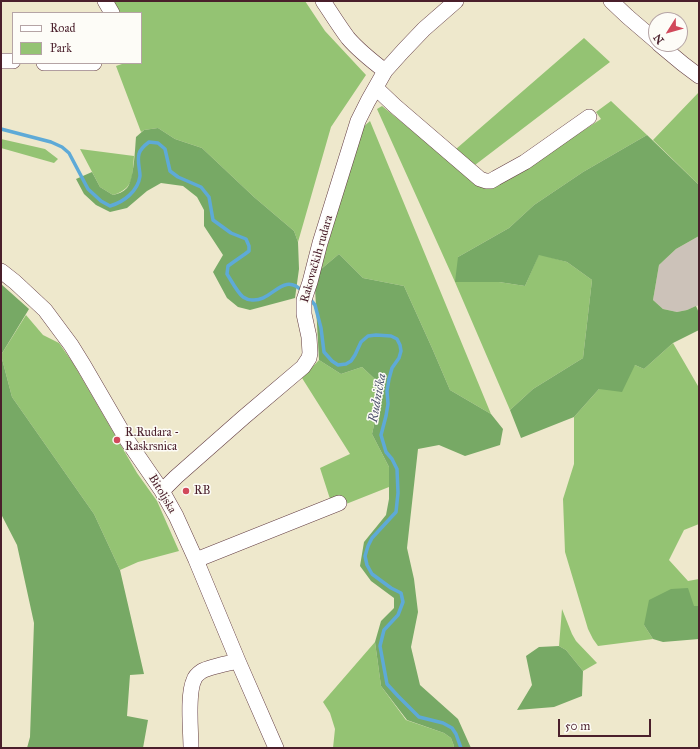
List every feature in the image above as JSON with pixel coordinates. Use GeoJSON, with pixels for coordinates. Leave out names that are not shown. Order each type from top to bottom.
{"type":"FeatureCollection","features":[{"type":"Feature","properties":{"kind":"street"},"geometry":{"type":"LineString","coordinates":[[105,1],[111,12]]}},
{"type":"Feature","properties":{"kind":"street"},"geometry":{"type":"LineString","coordinates":[[323,1],[353,44],[385,71]]}},
{"type":"Feature","properties":{"kind":"street","name":"Rakovačkih rudara"},"geometry":{"type":"LineString","coordinates":[[162,491],[244,417],[303,367],[309,358],[309,337],[304,314],[304,300],[358,121],[385,71],[424,29],[456,1]]}},
{"type":"Feature","properties":{"kind":"street"},"geometry":{"type":"LineString","coordinates":[[611,1],[648,34]]}},
{"type":"Feature","properties":{"kind":"street"},"geometry":{"type":"LineString","coordinates":[[669,52],[699,76]]}},
{"type":"Feature","properties":{"kind":"street"},"geometry":{"type":"LineString","coordinates":[[1,60],[12,61]]}},
{"type":"Feature","properties":{"kind":"street"},"geometry":{"type":"LineString","coordinates":[[376,88],[474,174],[480,179],[486,181],[491,181],[525,162],[590,117]]}},
{"type":"Feature","properties":{"kind":"street","name":"Bitoljska"},"geometry":{"type":"LineString","coordinates":[[1,270],[45,310],[71,345],[127,440],[162,491],[176,516],[196,560],[276,748]]}},
{"type":"Feature","properties":{"kind":"street"},"geometry":{"type":"LineString","coordinates":[[196,560],[339,504]]}},
{"type":"Feature","properties":{"kind":"street"},"geometry":{"type":"LineString","coordinates":[[191,748],[190,712],[191,689],[194,678],[204,670],[238,661]]}},
{"type":"Feature","properties":{"kind":"shaded area"},"geometry":{"type":"Polygon","coordinates":[[[699,236],[699,305],[677,312],[663,309],[653,300],[659,265],[676,249],[699,236]]]}},
{"type":"Feature","properties":{"kind":"green space"},"geometry":{"type":"Polygon","coordinates":[[[111,1],[305,1],[325,31],[366,75],[331,127],[298,242],[294,231],[254,197],[202,148],[175,139],[158,128],[144,130],[141,132],[116,66],[122,64],[142,64],[142,12],[117,12],[111,1]]]}},
{"type":"Feature","properties":{"kind":"green space"},"geometry":{"type":"Polygon","coordinates":[[[584,38],[610,62],[475,165],[456,149],[584,38]]]}},
{"type":"Feature","properties":{"kind":"green space"},"geometry":{"type":"Polygon","coordinates":[[[699,92],[699,185],[653,140],[699,92]]]}},
{"type":"Feature","properties":{"kind":"green space"},"geometry":{"type":"Polygon","coordinates":[[[611,101],[647,135],[583,172],[534,205],[509,228],[458,257],[499,282],[525,286],[539,254],[567,262],[592,280],[583,358],[533,389],[510,410],[455,282],[377,109],[382,106],[475,182],[513,176],[601,119],[596,112],[611,101]]]}},
{"type":"Feature","properties":{"kind":"green space"},"geometry":{"type":"Polygon","coordinates":[[[370,121],[491,414],[450,390],[404,286],[363,278],[339,254],[320,270],[362,128],[370,121]]]}},
{"type":"Feature","properties":{"kind":"green space"},"geometry":{"type":"Polygon","coordinates":[[[158,128],[175,139],[202,148],[254,197],[294,231],[298,242],[299,269],[295,298],[250,310],[238,307],[227,298],[213,272],[223,255],[204,226],[204,210],[197,197],[183,186],[161,183],[147,191],[127,208],[110,212],[96,205],[84,194],[76,179],[92,172],[100,187],[113,195],[120,193],[127,188],[133,172],[136,137],[144,130],[158,128]]]}},
{"type":"Feature","properties":{"kind":"green space"},"geometry":{"type":"Polygon","coordinates":[[[647,135],[699,185],[699,236],[676,249],[659,265],[653,300],[663,309],[677,312],[696,306],[699,313],[699,330],[673,343],[644,369],[635,365],[622,392],[599,389],[574,417],[521,438],[510,410],[533,389],[583,358],[592,280],[567,262],[539,255],[525,286],[499,282],[455,282],[458,257],[509,228],[534,205],[583,172],[647,135]]]}},
{"type":"Feature","properties":{"kind":"green space"},"geometry":{"type":"Polygon","coordinates":[[[1,139],[45,149],[58,159],[54,163],[1,148],[1,139]]]}},
{"type":"Feature","properties":{"kind":"green space"},"geometry":{"type":"Polygon","coordinates":[[[80,149],[134,156],[132,175],[129,185],[125,189],[113,195],[100,187],[80,149]]]}},
{"type":"Feature","properties":{"kind":"green space"},"geometry":{"type":"Polygon","coordinates":[[[339,254],[363,278],[404,286],[450,390],[491,414],[503,429],[500,445],[465,456],[439,445],[418,449],[407,548],[414,579],[418,612],[411,647],[420,685],[458,719],[471,748],[453,748],[454,746],[451,738],[444,733],[407,720],[381,686],[375,642],[381,621],[394,608],[394,598],[371,581],[360,566],[364,542],[386,515],[389,499],[389,467],[372,434],[378,407],[377,381],[362,367],[341,374],[319,360],[315,288],[320,270],[339,254]]]}},
{"type":"Feature","properties":{"kind":"green space"},"geometry":{"type":"Polygon","coordinates":[[[1,284],[29,309],[1,355],[1,284]]]}},
{"type":"Feature","properties":{"kind":"green space"},"geometry":{"type":"Polygon","coordinates":[[[26,315],[43,335],[59,343],[73,363],[137,473],[157,501],[179,551],[138,562],[120,570],[94,514],[12,397],[1,355],[26,315]]]}},
{"type":"Feature","properties":{"kind":"green space"},"geometry":{"type":"Polygon","coordinates":[[[673,343],[698,386],[699,385],[699,524],[684,530],[669,560],[688,581],[699,579],[699,606],[694,606],[644,625],[653,639],[598,646],[588,629],[565,552],[563,499],[574,464],[574,417],[599,389],[635,365],[644,369],[673,343]]]}},
{"type":"Feature","properties":{"kind":"green space"},"geometry":{"type":"Polygon","coordinates":[[[1,355],[12,397],[94,514],[120,570],[144,674],[130,675],[127,716],[148,720],[143,748],[27,748],[30,737],[34,623],[17,545],[1,514],[1,355]]]}},
{"type":"Feature","properties":{"kind":"green space"},"geometry":{"type":"Polygon","coordinates":[[[319,360],[341,374],[362,367],[377,381],[378,407],[372,434],[389,467],[389,487],[341,506],[331,502],[320,468],[350,454],[302,378],[319,360]]]}},
{"type":"Feature","properties":{"kind":"green space"},"geometry":{"type":"Polygon","coordinates":[[[688,588],[694,606],[699,606],[699,639],[663,642],[653,639],[644,625],[649,600],[671,589],[688,588]]]}},
{"type":"Feature","properties":{"kind":"green space"},"geometry":{"type":"Polygon","coordinates":[[[562,609],[576,641],[597,663],[583,671],[566,650],[559,646],[562,609]]]}},
{"type":"Feature","properties":{"kind":"green space"},"geometry":{"type":"Polygon","coordinates":[[[375,642],[381,686],[406,720],[444,733],[451,738],[454,746],[453,748],[333,748],[335,729],[330,713],[323,702],[375,642]]]}},
{"type":"Feature","properties":{"kind":"green space"},"geometry":{"type":"Polygon","coordinates":[[[559,646],[566,650],[583,671],[582,696],[554,707],[517,710],[532,685],[526,656],[539,647],[559,646]]]}},
{"type":"Feature","properties":{"kind":"waterway","name":"Rudnička"},"geometry":{"type":"LineString","coordinates":[[1,129],[51,142],[62,147],[69,153],[88,189],[101,201],[110,206],[120,202],[130,195],[139,181],[140,176],[138,157],[144,146],[149,142],[158,143],[165,149],[170,171],[178,177],[201,187],[209,197],[213,220],[231,233],[246,239],[249,246],[249,251],[228,266],[227,274],[241,295],[249,300],[259,299],[266,297],[277,289],[289,284],[302,291]]}},
{"type":"Feature","properties":{"kind":"waterway","name":"Rudnička"},"geometry":{"type":"LineString","coordinates":[[309,298],[315,305],[321,328],[324,352],[338,365],[346,364],[351,361],[361,342],[368,336],[391,336],[397,339],[400,345],[401,351],[399,358],[392,368],[389,379],[387,391],[388,404],[381,435],[386,452],[392,459],[397,469],[398,493],[396,512],[372,538],[365,556],[367,565],[372,574],[391,588],[401,593],[403,602],[398,615],[384,630],[380,646],[387,684],[419,717],[443,723],[452,728],[461,748]]}},
{"type":"Feature","properties":{"kind":"place","name":"R.Rudara - Raskrsnica"},"geometry":{"type":"Point","coordinates":[117,440]}},
{"type":"Feature","properties":{"kind":"place","name":"RB"},"geometry":{"type":"Point","coordinates":[186,491]}}]}
